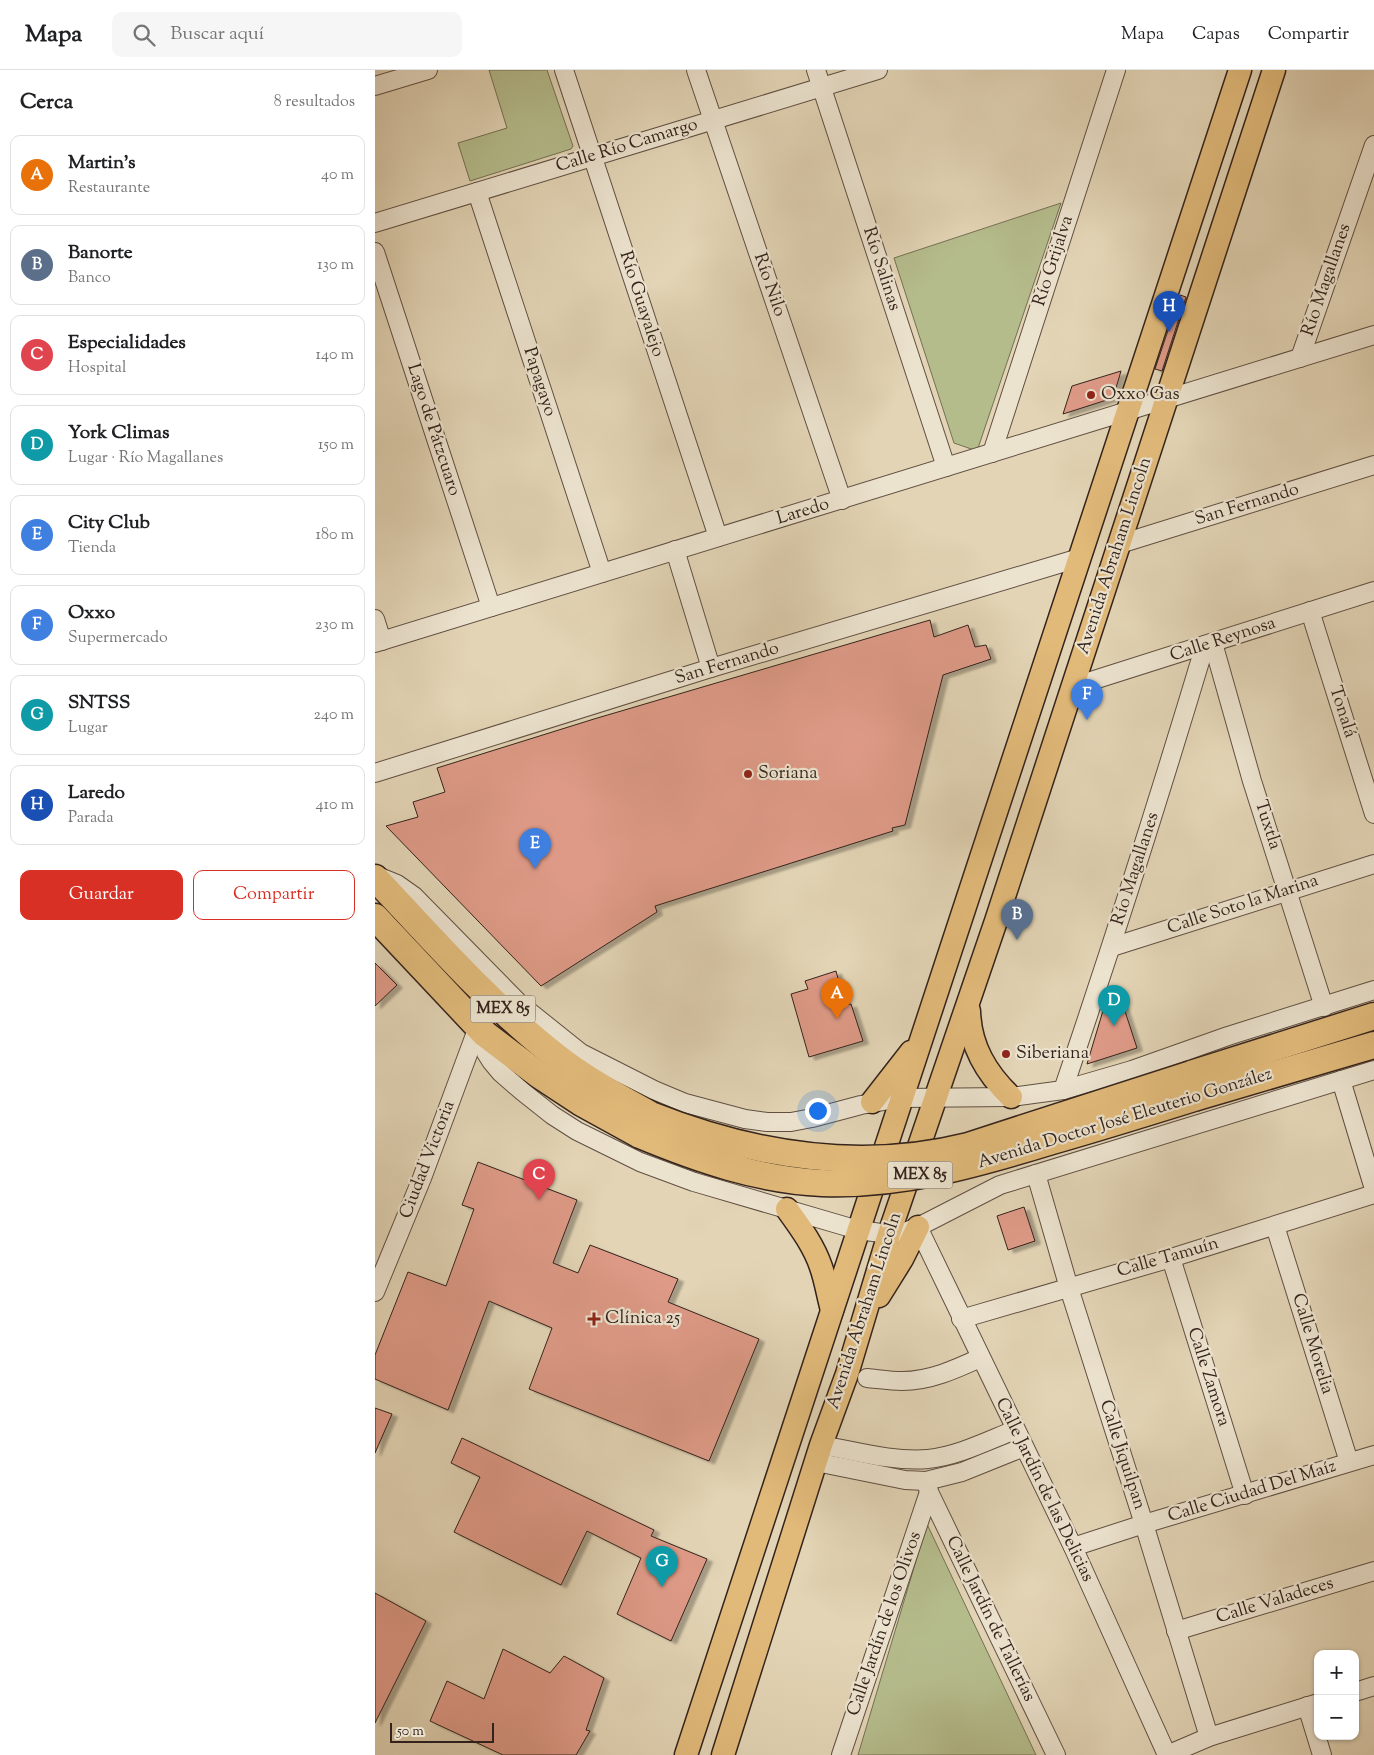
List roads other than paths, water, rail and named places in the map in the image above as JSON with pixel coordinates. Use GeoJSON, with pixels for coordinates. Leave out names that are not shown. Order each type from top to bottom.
{"type":"FeatureCollection","features":[{"type":"Feature","properties":{"kind":"highway","name":"MEX 85"},"geometry":{"type":"LineString","coordinates":[[375,877],[474,981],[544,1046],[645,1125]]}},
{"type":"Feature","properties":{"kind":"highway","name":"MEX 85"},"geometry":{"type":"LineString","coordinates":[[375,918],[481,1031],[539,1075],[580,1102],[645,1125]]}},
{"type":"Feature","properties":{"kind":"highway","name":"Avenida Doctor José Eleuterio González"},"geometry":{"type":"LineString","coordinates":[[645,1125],[768,1150],[839,1158],[863,1160],[936,1153],[1194,1086],[1370,1014]]}},
{"type":"Feature","properties":{"kind":"highway","name":"Avenida Doctor José Eleuterio González"},"geometry":{"type":"LineString","coordinates":[[1194,1086],[1340,1068],[1374,1045]]}},
{"type":"Feature","properties":{"kind":"highway"},"geometry":{"type":"LineString","coordinates":[[1340,1068],[1353,1061],[1374,1058]]}},
{"type":"Feature","properties":{"kind":"main road"},"geometry":{"type":"LineString","coordinates":[[686,1755],[1240,70]]}},
{"type":"Feature","properties":{"kind":"main road","name":"Avenida Abraham Lincoln"},"geometry":{"type":"LineString","coordinates":[[723,1755],[819,1453],[865,1318],[889,1234],[996,921],[1274,70]]}},
{"type":"Feature","properties":{"kind":"main road"},"geometry":{"type":"LineString","coordinates":[[968,900],[974,915],[985,920],[996,921]]}},
{"type":"Feature","properties":{"kind":"main road"},"geometry":{"type":"LineString","coordinates":[[954,941],[973,936],[986,950]]}},
{"type":"Feature","properties":{"kind":"main road"},"geometry":{"type":"LineString","coordinates":[[968,1001],[969,1025],[978,1053],[985,1068],[997,1084],[1011,1097]]}},
{"type":"Feature","properties":{"kind":"main road"},"geometry":{"type":"LineString","coordinates":[[872,1102],[922,1038]]}},
{"type":"Feature","properties":{"kind":"main road"},"geometry":{"type":"LineString","coordinates":[[787,1210],[816,1255],[832,1310]]}},
{"type":"Feature","properties":{"kind":"main road"},"geometry":{"type":"LineString","coordinates":[[865,1318],[902,1259],[918,1227]]}},
{"type":"Feature","properties":{"kind":"street"},"geometry":{"type":"LineString","coordinates":[[375,86],[428,70]]}},
{"type":"Feature","properties":{"kind":"street","name":"Río Guayalejo"},"geometry":{"type":"LineString","coordinates":[[564,70],[718,537]]}},
{"type":"Feature","properties":{"kind":"street","name":"Río Nilo"},"geometry":{"type":"LineString","coordinates":[[696,70],[842,500]]}},
{"type":"Feature","properties":{"kind":"street","name":"Río Salinas"},"geometry":{"type":"LineString","coordinates":[[816,70],[946,467]]}},
{"type":"Feature","properties":{"kind":"street","name":"Calle Río Camargo"},"geometry":{"type":"LineString","coordinates":[[375,223],[878,70]]}},
{"type":"Feature","properties":{"kind":"street","name":"Río Grijalva"},"geometry":{"type":"LineString","coordinates":[[992,452],[1116,70]]}},
{"type":"Feature","properties":{"kind":"street","name":"Río Magallanes"},"geometry":{"type":"LineString","coordinates":[[1300,358],[1374,145]]}},
{"type":"Feature","properties":{"kind":"street","name":"Papagayo"},"geometry":{"type":"LineString","coordinates":[[477,192],[602,573]]}},
{"type":"Feature","properties":{"kind":"street","name":"Lago de Pátzcuaro"},"geometry":{"type":"LineString","coordinates":[[375,252],[491,607]]}},
{"type":"Feature","properties":{"kind":"street","name":"Laredo"},"geometry":{"type":"LineString","coordinates":[[379,642],[1374,335]]}},
{"type":"Feature","properties":{"kind":"street","name":"San Fernando"},"geometry":{"type":"LineString","coordinates":[[1120,544],[1374,466]]}},
{"type":"Feature","properties":{"kind":"street"},"geometry":{"type":"LineString","coordinates":[[675,550],[711,668]]}},
{"type":"Feature","properties":{"kind":"street","name":"San Fernando"},"geometry":{"type":"LineString","coordinates":[[375,773],[711,668],[1079,558]]}},
{"type":"Feature","properties":{"kind":"street","name":"Calle Reynosa"},"geometry":{"type":"LineString","coordinates":[[1072,688],[1374,591]]}},
{"type":"Feature","properties":{"kind":"street","name":"Tonalá"},"geometry":{"type":"LineString","coordinates":[[1310,611],[1374,814]]}},
{"type":"Feature","properties":{"kind":"street"},"geometry":{"type":"LineString","coordinates":[[375,619],[379,642]]}},
{"type":"Feature","properties":{"kind":"street","name":"Río Magallanes"},"geometry":{"type":"LineString","coordinates":[[1063,1090],[1209,644]]}},
{"type":"Feature","properties":{"kind":"street","name":"Tuxtla"},"geometry":{"type":"LineString","coordinates":[[1209,644],[1324,1007]]}},
{"type":"Feature","properties":{"kind":"street","name":"Calle Soto la Marina"},"geometry":{"type":"LineString","coordinates":[[1111,947],[1374,864]]}},
{"type":"Feature","properties":{"kind":"street"},"geometry":{"type":"LineString","coordinates":[[375,877],[397,884],[414,896],[501,985],[545,1026],[581,1053],[654,1090],[708,1110],[767,1122],[791,1122],[872,1102],[901,1098],[1011,1097],[1063,1090],[1133,1070],[1228,1036],[1374,990]]}},
{"type":"Feature","properties":{"kind":"street"},"geometry":{"type":"LineString","coordinates":[[481,1031],[486,1053],[501,1073],[552,1115],[577,1131],[641,1162],[687,1179],[858,1230],[889,1234],[905,1232],[918,1227],[1000,1185],[1340,1068],[1374,1070]]}},
{"type":"Feature","properties":{"kind":"street","name":"Ciudad Victoria"},"geometry":{"type":"LineString","coordinates":[[375,1292],[481,1031]]}},
{"type":"Feature","properties":{"kind":"street"},"geometry":{"type":"LineString","coordinates":[[1340,1068],[1374,1189]]}},
{"type":"Feature","properties":{"kind":"street","name":"Calle Jiquilpan"},"geometry":{"type":"LineString","coordinates":[[1036,1174],[1069,1288],[1209,1737]]}},
{"type":"Feature","properties":{"kind":"street","name":"Calle Tamuín"},"geometry":{"type":"LineString","coordinates":[[961,1319],[1171,1258],[1374,1194]]}},
{"type":"Feature","properties":{"kind":"street","name":"Calle Morelia"},"geometry":{"type":"LineString","coordinates":[[1275,1226],[1349,1462]]}},
{"type":"Feature","properties":{"kind":"street","name":"Calle Jardín de las Delicias"},"geometry":{"type":"LineString","coordinates":[[918,1227],[1073,1547],[1167,1755]]}},
{"type":"Feature","properties":{"kind":"street","name":"Calle Zamora"},"geometry":{"type":"LineString","coordinates":[[1171,1258],[1245,1495]]}},
{"type":"Feature","properties":{"kind":"street"},"geometry":{"type":"LineString","coordinates":[[867,1378],[901,1381],[915,1380],[944,1374],[980,1358]]}},
{"type":"Feature","properties":{"kind":"street"},"geometry":{"type":"LineString","coordinates":[[819,1453],[927,1459],[957,1452],[1015,1430]]}},
{"type":"Feature","properties":{"kind":"street"},"geometry":{"type":"LineString","coordinates":[[819,1453],[885,1476],[928,1487],[1024,1447]]}},
{"type":"Feature","properties":{"kind":"street"},"geometry":{"type":"LineString","coordinates":[[957,1452],[962,1472]]}},
{"type":"Feature","properties":{"kind":"street","name":"Calle Ciudad Del Maíz"},"geometry":{"type":"LineString","coordinates":[[1073,1547],[1374,1455]]}},
{"type":"Feature","properties":{"kind":"street"},"geometry":{"type":"LineString","coordinates":[[885,1476],[890,1457]]}},
{"type":"Feature","properties":{"kind":"street","name":"Calle Jardín de los Olivos"},"geometry":{"type":"LineString","coordinates":[[841,1755],[928,1487]]}},
{"type":"Feature","properties":{"kind":"street","name":"Calle Jardín de Tallerías"},"geometry":{"type":"LineString","coordinates":[[928,1487],[1056,1755]]}},
{"type":"Feature","properties":{"kind":"street","name":"Calle Valadeces"},"geometry":{"type":"LineString","coordinates":[[1176,1631],[1374,1571]]}},
{"type":"Feature","properties":{"kind":"street"},"geometry":{"type":"LineString","coordinates":[[1359,1691],[1374,1686]]}},
{"type":"Feature","properties":{"kind":"street"},"geometry":{"type":"LineString","coordinates":[[1167,1755],[1209,1737],[1313,1704],[1322,1755]]}},
{"type":"Feature","properties":{"kind":"place","name":"Laredo"},"geometry":{"type":"Point","coordinates":[1169,332]}},
{"type":"Feature","properties":{"kind":"place","name":"Oxxo Gas"},"geometry":{"type":"Point","coordinates":[1091,395]}},
{"type":"Feature","properties":{"kind":"place","name":"Oxxo"},"geometry":{"type":"Point","coordinates":[1087,720]}},
{"type":"Feature","properties":{"kind":"place","name":"Soriana"},"geometry":{"type":"Point","coordinates":[748,774]}},
{"type":"Feature","properties":{"kind":"place","name":"City Club"},"geometry":{"type":"Point","coordinates":[535,869]}},
{"type":"Feature","properties":{"kind":"place","name":"Banorte"},"geometry":{"type":"Point","coordinates":[1017,940]}},
{"type":"Feature","properties":{"kind":"place","name":"Martin's"},"geometry":{"type":"Point","coordinates":[837,1019]}},
{"type":"Feature","properties":{"kind":"place","name":"York Climas"},"geometry":{"type":"Point","coordinates":[1114,1026]}},
{"type":"Feature","properties":{"kind":"place","name":"Siberiana"},"geometry":{"type":"Point","coordinates":[1006,1054]}},
{"type":"Feature","properties":{"kind":"place","name":"Especialidades"},"geometry":{"type":"Point","coordinates":[539,1200]}},
{"type":"Feature","properties":{"kind":"place","name":"Clínica 25"},"geometry":{"type":"Point","coordinates":[594,1319]}},
{"type":"Feature","properties":{"kind":"place","name":"SNTSS"},"geometry":{"type":"Point","coordinates":[662,1587]}}]}
